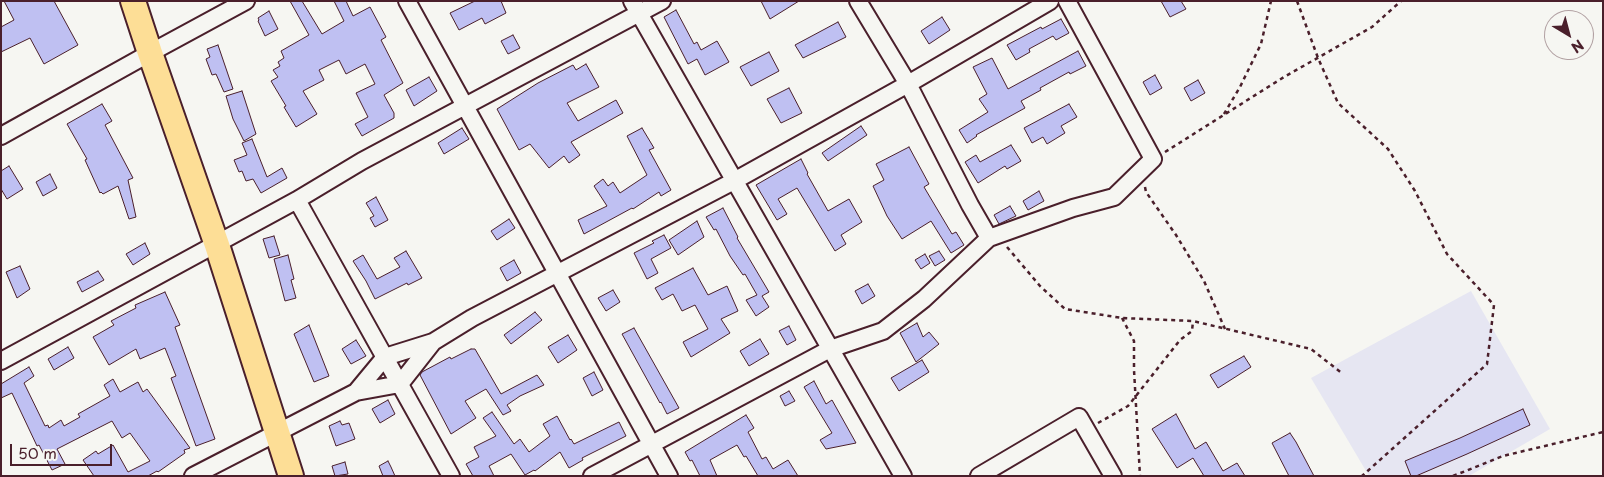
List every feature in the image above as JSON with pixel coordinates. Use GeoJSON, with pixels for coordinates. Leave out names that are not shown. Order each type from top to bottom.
{"type":"FeatureCollection","features":[{"type":"Feature","properties":{"kind":"highway"},"geometry":{"type":"LineString","coordinates":[[134,1],[150,53],[217,245],[291,476]]}},
{"type":"Feature","properties":{"kind":"street"},"geometry":{"type":"LineString","coordinates":[[1,136],[246,1]]}},
{"type":"Feature","properties":{"kind":"street"},"geometry":{"type":"LineString","coordinates":[[407,1],[669,476]]}},
{"type":"Feature","properties":{"kind":"street"},"geometry":{"type":"LineString","coordinates":[[1,361],[326,185],[362,161],[465,106],[635,8],[662,1]]}},
{"type":"Feature","properties":{"kind":"street"},"geometry":{"type":"LineString","coordinates":[[858,1],[908,84],[970,206],[989,238]]}},
{"type":"Feature","properties":{"kind":"street"},"geometry":{"type":"LineString","coordinates":[[356,392],[385,357],[433,342],[472,318],[734,180],[908,84],[1050,1]]}},
{"type":"Feature","properties":{"kind":"street"},"geometry":{"type":"LineString","coordinates":[[592,476],[830,349],[883,331],[924,299],[989,238],[1073,208],[1114,197],[1153,159],[1067,1]]}},
{"type":"Feature","properties":{"kind":"street"},"geometry":{"type":"LineString","coordinates":[[635,8],[903,476]]}},
{"type":"Feature","properties":{"kind":"street"},"geometry":{"type":"LineString","coordinates":[[297,200],[451,476]]}},
{"type":"Feature","properties":{"kind":"street"},"geometry":{"type":"LineString","coordinates":[[193,476],[356,392],[400,384],[433,342]]}},
{"type":"Feature","properties":{"kind":"street"},"geometry":{"type":"LineString","coordinates":[[979,476],[1079,417],[1113,476]]}},
{"type":"Feature","properties":{"kind":"path"},"geometry":{"type":"LineString","coordinates":[[1223,115],[1240,87],[1261,44],[1271,1]]}},
{"type":"Feature","properties":{"kind":"path"},"geometry":{"type":"LineString","coordinates":[[1297,1],[1318,58],[1338,103],[1388,149],[1415,190],[1447,254],[1494,305],[1487,364],[1362,476]]}},
{"type":"Feature","properties":{"kind":"path"},"geometry":{"type":"LineString","coordinates":[[1153,159],[1223,115],[1372,27],[1401,1]]}},
{"type":"Feature","properties":{"kind":"path"},"geometry":{"type":"LineString","coordinates":[[1140,171],[1146,192],[1176,235],[1204,281],[1225,329]]}},
{"type":"Feature","properties":{"kind":"path"},"geometry":{"type":"LineString","coordinates":[[989,238],[1003,242],[1040,286],[1065,309],[1122,318],[1193,321],[1311,349],[1343,374]]}},
{"type":"Feature","properties":{"kind":"path"},"geometry":{"type":"LineString","coordinates":[[1122,318],[1134,341],[1140,476]]}},
{"type":"Feature","properties":{"kind":"path"},"geometry":{"type":"LineString","coordinates":[[1084,426],[1094,425],[1128,406],[1180,340],[1192,331],[1193,321]]}},
{"type":"Feature","properties":{"kind":"path"},"geometry":{"type":"LineString","coordinates":[[1453,476],[1503,456],[1603,432]]}},
{"type":"Feature","properties":{"kind":"shaded area"},"geometry":{"type":"Polygon","coordinates":[[[1471,291],[1550,429],[1469,476],[1369,476],[1311,378],[1471,291]]]}},
{"type":"Feature","properties":{"kind":"building"},"geometry":{"type":"Polygon","coordinates":[[[4,1],[54,1],[78,45],[44,64],[30,38],[1,52],[1,27],[14,20],[4,1]]]}},
{"type":"Feature","properties":{"kind":"building"},"geometry":{"type":"Polygon","coordinates":[[[290,1],[302,1],[322,34],[344,21],[334,1],[346,1],[353,16],[370,7],[386,37],[381,40],[403,83],[384,95],[394,113],[394,118],[362,136],[355,124],[368,117],[356,93],[375,84],[365,64],[346,74],[339,60],[319,70],[324,80],[303,91],[317,114],[296,127],[271,81],[278,77],[273,70],[280,66],[278,62],[284,58],[281,51],[309,35],[290,1]]]}},
{"type":"Feature","properties":{"kind":"building"},"geometry":{"type":"Polygon","coordinates":[[[475,1],[501,1],[506,13],[485,24],[482,18],[459,30],[450,13],[475,1]]]}},
{"type":"Feature","properties":{"kind":"building"},"geometry":{"type":"Polygon","coordinates":[[[761,1],[799,1],[770,19],[761,1]]]}},
{"type":"Feature","properties":{"kind":"building"},"geometry":{"type":"Polygon","coordinates":[[[1161,1],[1181,1],[1186,9],[1170,17],[1161,1]]]}},
{"type":"Feature","properties":{"kind":"building"},"geometry":{"type":"Polygon","coordinates":[[[676,10],[694,44],[697,42],[701,50],[717,41],[729,62],[705,75],[697,59],[688,64],[664,17],[676,10]]]}},
{"type":"Feature","properties":{"kind":"building"},"geometry":{"type":"Polygon","coordinates":[[[269,11],[278,29],[265,36],[258,18],[269,11]]]}},
{"type":"Feature","properties":{"kind":"building"},"geometry":{"type":"Polygon","coordinates":[[[942,17],[950,30],[929,44],[921,31],[942,17]]]}},
{"type":"Feature","properties":{"kind":"building"},"geometry":{"type":"Polygon","coordinates":[[[1061,19],[1069,33],[1056,40],[1053,36],[1029,49],[1030,52],[1016,60],[1007,45],[1061,19]]]}},
{"type":"Feature","properties":{"kind":"building"},"geometry":{"type":"Polygon","coordinates":[[[838,22],[846,37],[803,58],[795,45],[838,22]]]}},
{"type":"Feature","properties":{"kind":"building"},"geometry":{"type":"Polygon","coordinates":[[[513,35],[520,48],[508,54],[501,41],[513,35]]]}},
{"type":"Feature","properties":{"kind":"building"},"geometry":{"type":"Polygon","coordinates":[[[218,45],[233,89],[224,92],[216,74],[212,75],[206,59],[210,57],[207,49],[218,45]]]}},
{"type":"Feature","properties":{"kind":"building"},"geometry":{"type":"Polygon","coordinates":[[[1078,51],[1086,66],[1070,74],[1069,72],[1040,88],[1041,90],[1021,101],[1025,108],[976,135],[967,143],[959,130],[988,112],[979,99],[987,94],[973,67],[992,58],[1008,89],[1078,51]]]}},
{"type":"Feature","properties":{"kind":"building"},"geometry":{"type":"Polygon","coordinates":[[[769,52],[779,71],[751,86],[740,67],[769,52]]]}},
{"type":"Feature","properties":{"kind":"building"},"geometry":{"type":"Polygon","coordinates":[[[586,64],[599,87],[567,103],[578,121],[616,100],[623,113],[571,142],[580,155],[569,163],[564,156],[549,168],[530,144],[519,150],[497,109],[538,83],[573,65],[576,70],[586,64]]]}},
{"type":"Feature","properties":{"kind":"building"},"geometry":{"type":"Polygon","coordinates":[[[1155,75],[1162,88],[1150,95],[1143,82],[1155,75]]]}},
{"type":"Feature","properties":{"kind":"building"},"geometry":{"type":"Polygon","coordinates":[[[429,77],[437,91],[414,106],[406,90],[429,77]]]}},
{"type":"Feature","properties":{"kind":"building"},"geometry":{"type":"Polygon","coordinates":[[[1198,80],[1205,93],[1191,101],[1184,88],[1198,80]]]}},
{"type":"Feature","properties":{"kind":"building"},"geometry":{"type":"Polygon","coordinates":[[[789,88],[802,113],[781,123],[767,99],[789,88]]]}},
{"type":"Feature","properties":{"kind":"building"},"geometry":{"type":"Polygon","coordinates":[[[242,91],[256,134],[244,141],[233,119],[226,96],[242,91]]]}},
{"type":"Feature","properties":{"kind":"building"},"geometry":{"type":"Polygon","coordinates":[[[102,104],[112,121],[105,125],[133,178],[128,180],[136,217],[129,219],[118,186],[103,194],[100,193],[85,160],[87,159],[67,124],[102,104]]]}},
{"type":"Feature","properties":{"kind":"building"},"geometry":{"type":"Polygon","coordinates":[[[1069,104],[1077,117],[1061,126],[1065,133],[1047,144],[1043,137],[1032,143],[1024,128],[1069,104]]]}},
{"type":"Feature","properties":{"kind":"building"},"geometry":{"type":"Polygon","coordinates":[[[861,126],[867,135],[828,161],[822,153],[861,126]]]}},
{"type":"Feature","properties":{"kind":"building"},"geometry":{"type":"Polygon","coordinates":[[[462,128],[469,139],[444,154],[438,143],[462,128]]]}},
{"type":"Feature","properties":{"kind":"building"},"geometry":{"type":"Polygon","coordinates":[[[642,128],[654,148],[649,150],[671,190],[661,196],[659,192],[633,209],[584,234],[578,220],[607,206],[594,186],[603,179],[608,186],[613,182],[620,193],[647,175],[627,136],[642,128]]]}},
{"type":"Feature","properties":{"kind":"building"},"geometry":{"type":"Polygon","coordinates":[[[252,139],[267,177],[282,168],[287,178],[261,193],[253,179],[246,181],[242,171],[239,172],[234,160],[247,155],[242,143],[252,139]]]}},
{"type":"Feature","properties":{"kind":"building"},"geometry":{"type":"Polygon","coordinates":[[[1011,145],[1021,161],[1007,169],[1005,166],[978,183],[965,162],[976,155],[980,162],[1011,145]]]}},
{"type":"Feature","properties":{"kind":"building"},"geometry":{"type":"Polygon","coordinates":[[[909,147],[929,184],[924,187],[952,234],[956,232],[964,245],[951,253],[931,221],[902,239],[887,216],[873,186],[884,180],[876,164],[909,147]]]}},
{"type":"Feature","properties":{"kind":"building"},"geometry":{"type":"Polygon","coordinates":[[[801,159],[807,174],[828,211],[849,199],[862,222],[841,235],[846,244],[835,251],[797,188],[778,199],[787,214],[777,220],[756,185],[801,159]]]}},
{"type":"Feature","properties":{"kind":"building"},"geometry":{"type":"Polygon","coordinates":[[[9,166],[23,189],[7,199],[1,189],[1,171],[9,166]]]}},
{"type":"Feature","properties":{"kind":"building"},"geometry":{"type":"Polygon","coordinates":[[[50,174],[57,188],[43,196],[36,182],[50,174]]]}},
{"type":"Feature","properties":{"kind":"building"},"geometry":{"type":"Polygon","coordinates":[[[1039,191],[1044,201],[1028,210],[1023,201],[1039,191]]]}},
{"type":"Feature","properties":{"kind":"building"},"geometry":{"type":"Polygon","coordinates":[[[376,197],[388,220],[375,227],[370,218],[374,216],[366,203],[376,197]]]}},
{"type":"Feature","properties":{"kind":"building"},"geometry":{"type":"Polygon","coordinates":[[[1010,206],[1016,216],[999,224],[994,215],[1010,206]]]}},
{"type":"Feature","properties":{"kind":"building"},"geometry":{"type":"Polygon","coordinates":[[[723,208],[737,238],[769,292],[762,296],[769,307],[756,316],[746,300],[757,295],[745,274],[743,275],[730,256],[716,229],[714,230],[706,217],[723,208]]]}},
{"type":"Feature","properties":{"kind":"building"},"geometry":{"type":"Polygon","coordinates":[[[509,219],[515,228],[497,240],[491,231],[509,219]]]}},
{"type":"Feature","properties":{"kind":"building"},"geometry":{"type":"Polygon","coordinates":[[[697,221],[704,237],[678,255],[669,240],[697,221]]]}},
{"type":"Feature","properties":{"kind":"building"},"geometry":{"type":"Polygon","coordinates":[[[664,235],[671,248],[651,259],[658,273],[647,279],[634,253],[654,243],[652,241],[664,235]]]}},
{"type":"Feature","properties":{"kind":"building"},"geometry":{"type":"Polygon","coordinates":[[[274,236],[280,255],[269,258],[263,239],[274,236]]]}},
{"type":"Feature","properties":{"kind":"building"},"geometry":{"type":"Polygon","coordinates":[[[145,243],[150,254],[133,265],[126,254],[145,243]]]}},
{"type":"Feature","properties":{"kind":"building"},"geometry":{"type":"Polygon","coordinates":[[[406,251],[422,278],[408,285],[407,283],[375,299],[353,261],[363,255],[377,279],[400,267],[394,258],[406,251]]]}},
{"type":"Feature","properties":{"kind":"building"},"geometry":{"type":"Polygon","coordinates":[[[939,251],[945,260],[935,266],[929,256],[939,251]]]}},
{"type":"Feature","properties":{"kind":"building"},"geometry":{"type":"Polygon","coordinates":[[[925,254],[930,263],[921,269],[915,260],[925,254]]]}},
{"type":"Feature","properties":{"kind":"building"},"geometry":{"type":"Polygon","coordinates":[[[288,255],[294,279],[291,280],[296,298],[285,301],[274,259],[288,255]]]}},
{"type":"Feature","properties":{"kind":"building"},"geometry":{"type":"Polygon","coordinates":[[[514,260],[521,273],[507,281],[500,268],[514,260]]]}},
{"type":"Feature","properties":{"kind":"building"},"geometry":{"type":"Polygon","coordinates":[[[20,266],[30,289],[17,298],[6,272],[20,266]]]}},
{"type":"Feature","properties":{"kind":"building"},"geometry":{"type":"Polygon","coordinates":[[[693,268],[708,295],[727,286],[738,311],[721,319],[730,333],[691,357],[683,342],[708,329],[695,305],[682,311],[673,294],[662,300],[655,288],[693,268]]]}},
{"type":"Feature","properties":{"kind":"building"},"geometry":{"type":"Polygon","coordinates":[[[98,271],[104,280],[82,292],[77,282],[98,271]]]}},
{"type":"Feature","properties":{"kind":"building"},"geometry":{"type":"Polygon","coordinates":[[[868,284],[875,296],[862,304],[855,291],[868,284]]]}},
{"type":"Feature","properties":{"kind":"building"},"geometry":{"type":"Polygon","coordinates":[[[613,290],[620,302],[606,311],[598,298],[613,290]]]}},
{"type":"Feature","properties":{"kind":"building"},"geometry":{"type":"Polygon","coordinates":[[[165,292],[180,325],[175,327],[215,439],[196,446],[171,378],[176,376],[165,348],[140,359],[136,349],[109,365],[93,337],[114,325],[111,321],[136,308],[135,305],[165,292]]]}},
{"type":"Feature","properties":{"kind":"building"},"geometry":{"type":"Polygon","coordinates":[[[535,312],[542,320],[511,344],[504,335],[535,312]]]}},
{"type":"Feature","properties":{"kind":"building"},"geometry":{"type":"Polygon","coordinates":[[[917,323],[923,337],[929,332],[939,344],[916,362],[900,333],[917,323]]]}},
{"type":"Feature","properties":{"kind":"building"},"geometry":{"type":"Polygon","coordinates":[[[309,325],[329,376],[314,382],[294,334],[309,325]]]}},
{"type":"Feature","properties":{"kind":"building"},"geometry":{"type":"Polygon","coordinates":[[[789,326],[796,340],[787,345],[779,331],[789,326]]]}},
{"type":"Feature","properties":{"kind":"building"},"geometry":{"type":"Polygon","coordinates":[[[634,328],[679,408],[667,414],[622,334],[634,328]]]}},
{"type":"Feature","properties":{"kind":"building"},"geometry":{"type":"Polygon","coordinates":[[[568,335],[577,350],[558,363],[548,347],[568,335]]]}},
{"type":"Feature","properties":{"kind":"building"},"geometry":{"type":"Polygon","coordinates":[[[760,339],[769,354],[749,366],[740,351],[760,339]]]}},
{"type":"Feature","properties":{"kind":"building"},"geometry":{"type":"Polygon","coordinates":[[[356,340],[366,356],[351,364],[342,349],[356,340]]]}},
{"type":"Feature","properties":{"kind":"building"},"geometry":{"type":"Polygon","coordinates":[[[68,347],[74,358],[54,370],[48,359],[68,347]]]}},
{"type":"Feature","properties":{"kind":"building"},"geometry":{"type":"Polygon","coordinates":[[[471,349],[475,349],[501,394],[537,375],[544,385],[520,396],[507,405],[511,411],[503,415],[486,389],[465,401],[476,418],[451,434],[420,375],[422,372],[450,357],[451,359],[471,349]]]}},
{"type":"Feature","properties":{"kind":"building"},"geometry":{"type":"Polygon","coordinates":[[[1244,356],[1251,367],[1218,388],[1210,375],[1244,356]]]}},
{"type":"Feature","properties":{"kind":"building"},"geometry":{"type":"Polygon","coordinates":[[[922,360],[929,372],[899,391],[891,378],[922,360]]]}},
{"type":"Feature","properties":{"kind":"building"},"geometry":{"type":"Polygon","coordinates":[[[29,367],[34,376],[24,383],[45,426],[48,425],[49,428],[61,420],[64,426],[80,417],[78,414],[110,396],[104,385],[113,379],[120,392],[138,382],[143,392],[147,389],[190,448],[184,450],[185,453],[158,472],[148,476],[94,476],[83,460],[96,451],[98,454],[113,445],[128,472],[150,461],[130,433],[122,438],[112,421],[57,449],[65,464],[52,470],[39,445],[37,446],[12,393],[1,398],[1,384],[29,367]]]}},
{"type":"Feature","properties":{"kind":"building"},"geometry":{"type":"Polygon","coordinates":[[[594,372],[603,390],[592,396],[583,378],[594,372]]]}},
{"type":"Feature","properties":{"kind":"building"},"geometry":{"type":"Polygon","coordinates":[[[814,381],[826,404],[832,400],[856,443],[826,449],[820,440],[832,433],[804,387],[814,381]]]}},
{"type":"Feature","properties":{"kind":"building"},"geometry":{"type":"Polygon","coordinates":[[[789,391],[795,401],[785,406],[780,396],[789,391]]]}},
{"type":"Feature","properties":{"kind":"building"},"geometry":{"type":"Polygon","coordinates":[[[388,400],[395,414],[380,423],[372,409],[388,400]]]}},
{"type":"Feature","properties":{"kind":"building"},"geometry":{"type":"Polygon","coordinates":[[[1523,409],[1530,425],[1416,476],[1411,476],[1405,461],[1523,409]]]}},
{"type":"Feature","properties":{"kind":"building"},"geometry":{"type":"Polygon","coordinates":[[[492,412],[514,444],[520,439],[529,452],[550,436],[543,424],[557,416],[574,444],[619,422],[626,436],[582,458],[583,460],[569,468],[560,452],[535,471],[525,475],[511,454],[489,466],[494,476],[473,476],[466,464],[479,457],[474,447],[496,436],[483,418],[492,412]]]}},
{"type":"Feature","properties":{"kind":"building"},"geometry":{"type":"Polygon","coordinates":[[[1176,414],[1195,449],[1206,442],[1223,471],[1237,463],[1245,476],[1204,476],[1193,458],[1177,468],[1152,429],[1176,414]]]}},
{"type":"Feature","properties":{"kind":"building"},"geometry":{"type":"Polygon","coordinates":[[[746,415],[754,428],[748,432],[762,459],[766,457],[773,469],[788,460],[798,476],[758,476],[737,445],[710,460],[717,476],[700,476],[692,460],[690,461],[685,452],[746,415]]]}},
{"type":"Feature","properties":{"kind":"building"},"geometry":{"type":"Polygon","coordinates":[[[340,421],[342,425],[349,423],[355,439],[336,446],[329,426],[340,421]]]}},
{"type":"Feature","properties":{"kind":"building"},"geometry":{"type":"Polygon","coordinates":[[[1290,433],[1314,476],[1289,476],[1272,443],[1290,433]]]}},
{"type":"Feature","properties":{"kind":"building"},"geometry":{"type":"Polygon","coordinates":[[[388,461],[395,476],[383,476],[379,466],[388,461]]]}},
{"type":"Feature","properties":{"kind":"building"},"geometry":{"type":"Polygon","coordinates":[[[345,462],[348,474],[335,476],[332,466],[345,462]]]}}]}
